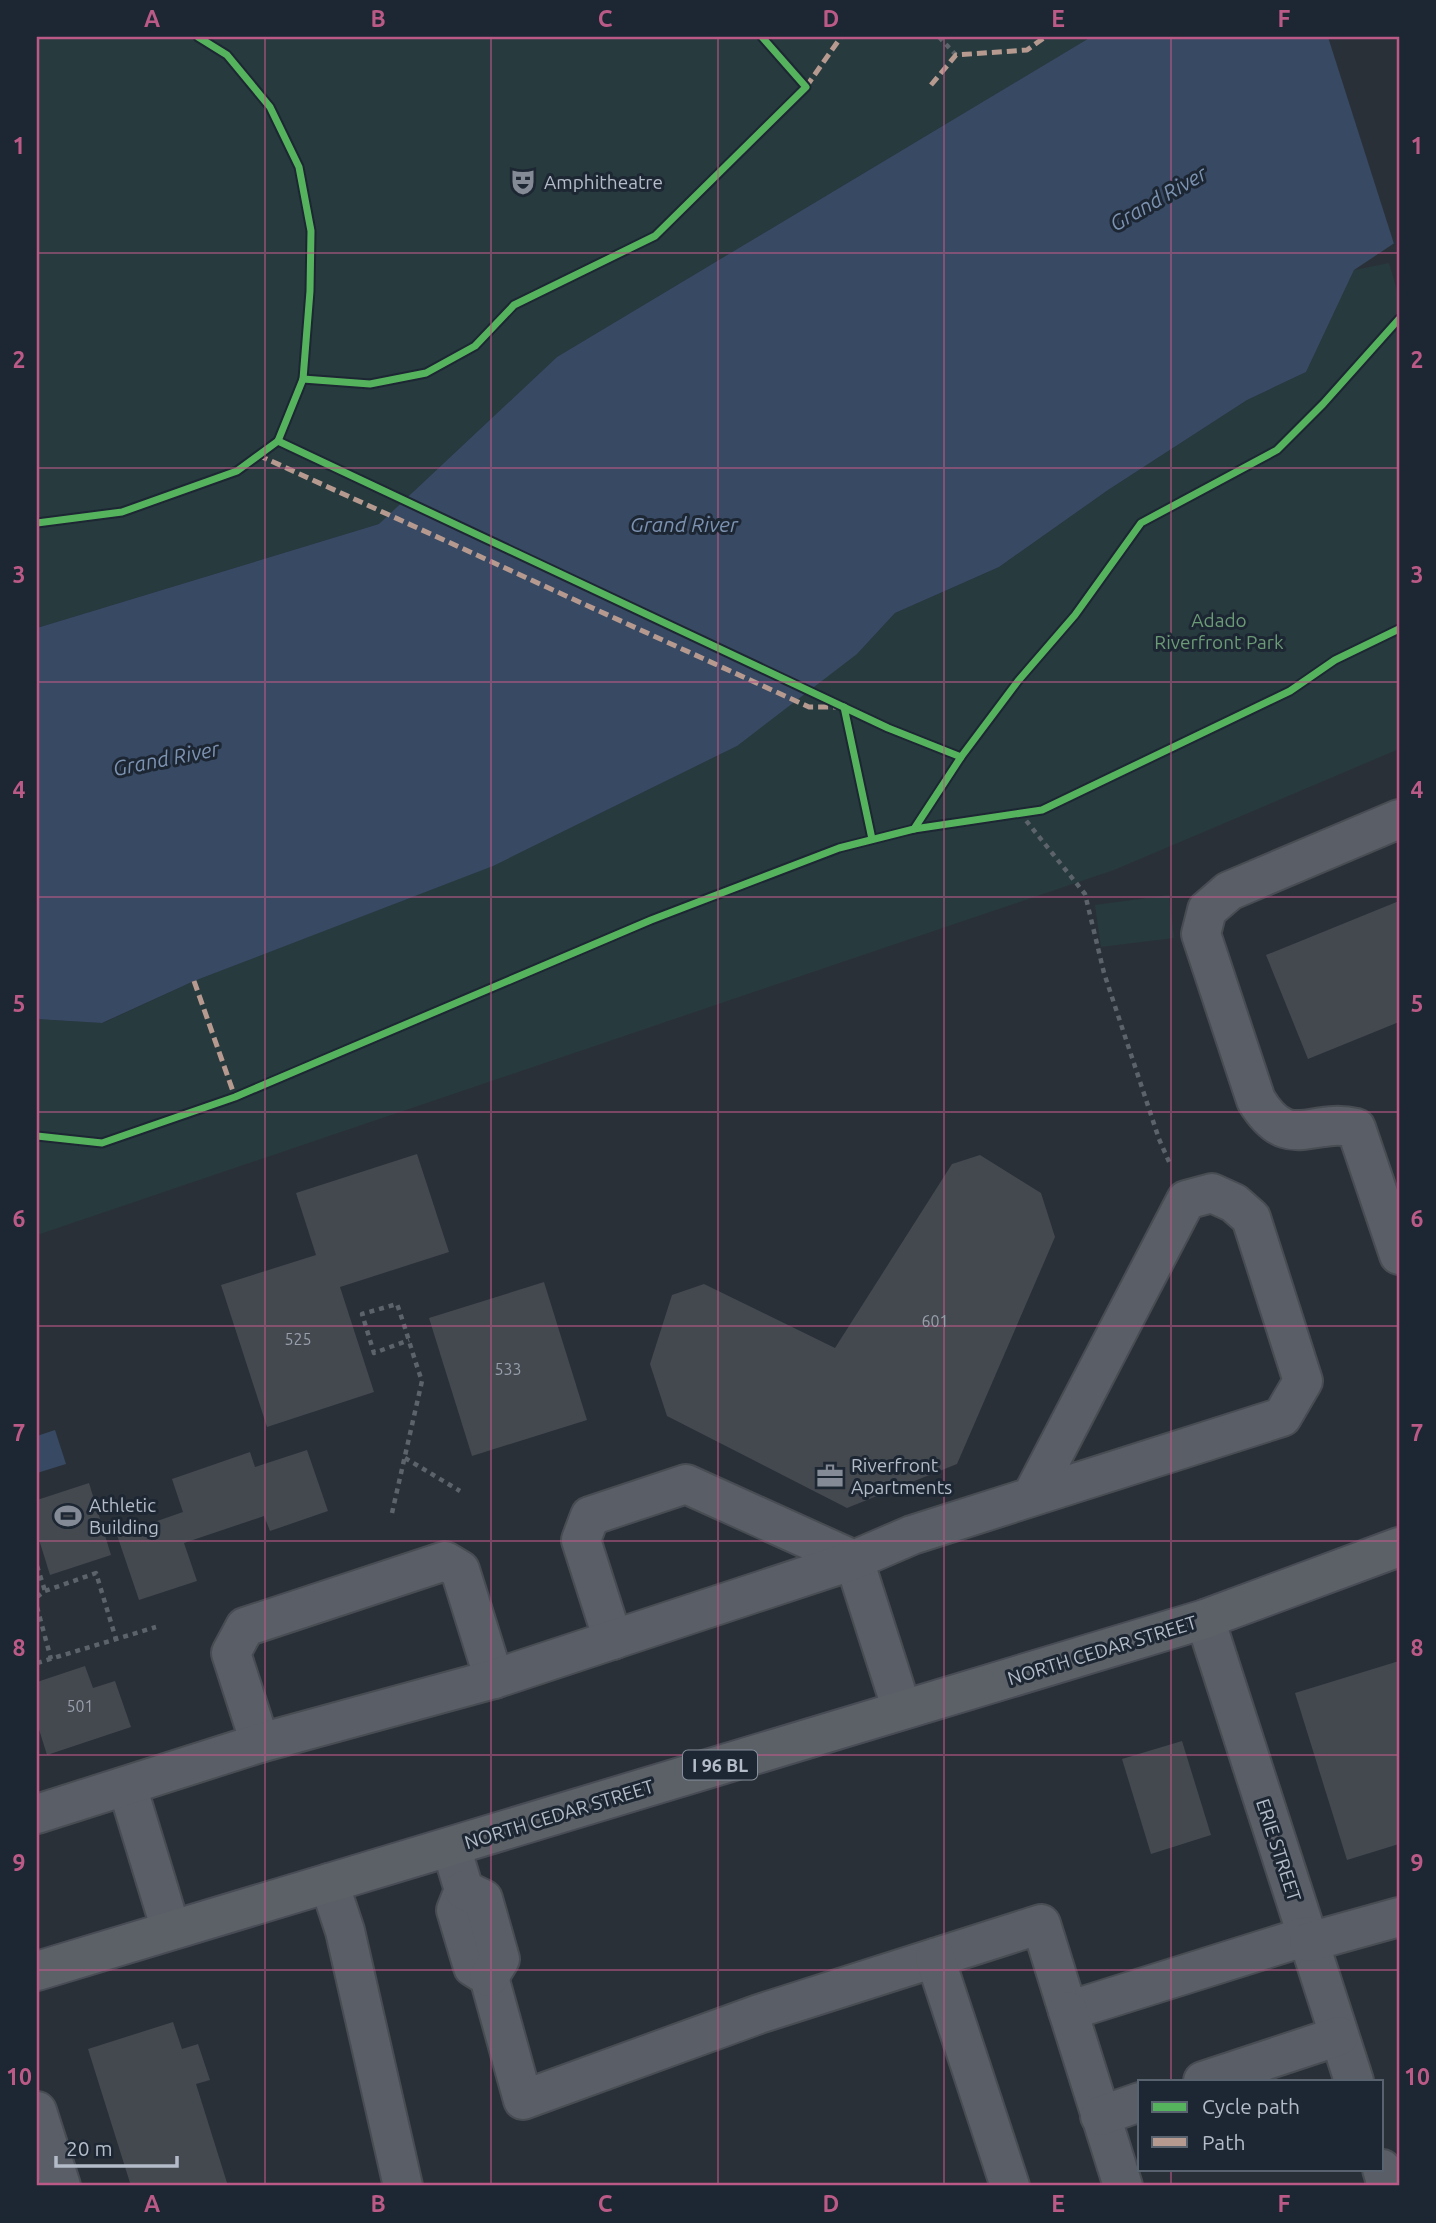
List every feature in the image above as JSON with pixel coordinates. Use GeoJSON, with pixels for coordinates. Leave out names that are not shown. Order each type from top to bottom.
{"type":"FeatureCollection","features":[{"type":"Feature","properties":{"kind":"main road","name":"NORTH CEDAR STREET"},"geometry":{"type":"LineString","coordinates":[[37,1971],[1205,1619],[1399,1547]]}},
{"type":"Feature","properties":{"kind":"street"},"geometry":{"type":"LineString","coordinates":[[1399,819],[1229,891],[1207,910],[1201,934],[1256,1100],[1266,1117],[1292,1132],[1342,1124],[1356,1128],[1399,1255]]}},
{"type":"Feature","properties":{"kind":"street"},"geometry":{"type":"LineString","coordinates":[[37,1814],[260,1743],[494,1679],[853,1560],[912,1535],[1282,1417],[1303,1381],[1251,1218],[1234,1203],[1212,1193],[1186,1200],[1032,1496]]}},
{"type":"Feature","properties":{"kind":"street"},"geometry":{"type":"LineString","coordinates":[[613,1640],[581,1540],[590,1516],[686,1484],[853,1560],[902,1710]]}},
{"type":"Feature","properties":{"kind":"street"},"geometry":{"type":"LineString","coordinates":[[260,1743],[231,1653],[245,1627],[445,1561],[460,1570],[494,1679]]}},
{"type":"Feature","properties":{"kind":"street","name":"ERIE STREET"},"geometry":{"type":"LineString","coordinates":[[1205,1619],[1354,2080]]}},
{"type":"Feature","properties":{"kind":"street"},"geometry":{"type":"LineString","coordinates":[[127,1786],[171,1930]]}},
{"type":"Feature","properties":{"kind":"street"},"geometry":{"type":"LineString","coordinates":[[451,1847],[464,1889],[456,1910],[473,1967],[489,1977],[523,2100],[759,2014],[1041,1924],[1123,2186]]}},
{"type":"Feature","properties":{"kind":"street"},"geometry":{"type":"LineString","coordinates":[[329,1883],[345,1931],[402,2186]]}},
{"type":"Feature","properties":{"kind":"street"},"geometry":{"type":"LineString","coordinates":[[1068,2011],[1308,1939],[1399,1917]]}},
{"type":"Feature","properties":{"kind":"street"},"geometry":{"type":"LineString","coordinates":[[935,1958],[1010,2186]]}},
{"type":"Feature","properties":{"kind":"street"},"geometry":{"type":"LineString","coordinates":[[1206,2080],[1339,2036]]}},
{"type":"Feature","properties":{"kind":"street"},"geometry":{"type":"LineString","coordinates":[[1100,2116],[1138,2103]]}},
{"type":"Feature","properties":{"kind":"street"},"geometry":{"type":"LineString","coordinates":[[37,2112],[61,2186]]}},
{"type":"Feature","properties":{"kind":"path"},"geometry":{"type":"LineString","coordinates":[[940,37],[956,55]]}},
{"type":"Feature","properties":{"kind":"path"},"geometry":{"type":"LineString","coordinates":[[1020,813],[1085,894],[1104,973],[1159,1139],[1186,1200]]}},
{"type":"Feature","properties":{"kind":"path"},"geometry":{"type":"LineString","coordinates":[[392,1513],[422,1381],[409,1340],[397,1304],[362,1314],[374,1353],[409,1340]]}},
{"type":"Feature","properties":{"kind":"path"},"geometry":{"type":"LineString","coordinates":[[405,1458],[460,1491]]}},
{"type":"Feature","properties":{"kind":"path"},"geometry":{"type":"LineString","coordinates":[[37,1566],[45,1591]]}},
{"type":"Feature","properties":{"kind":"path"},"geometry":{"type":"LineString","coordinates":[[37,1597],[45,1591],[96,1573],[116,1639]]}},
{"type":"Feature","properties":{"kind":"path"},"geometry":{"type":"LineString","coordinates":[[37,1607],[51,1659]]}},
{"type":"Feature","properties":{"kind":"path"},"geometry":{"type":"LineString","coordinates":[[37,1663],[156,1627]]}},
{"type":"Feature","properties":{"kind":"green space","name":"Adado Riverfront Park"},"geometry":{"type":"Polygon","coordinates":[[[37,37],[1091,37],[557,357],[413,492],[857,654],[895,613],[999,567],[1108,490],[1247,400],[1306,372],[1354,270],[1389,263],[1399,297],[1399,749],[1114,870],[37,1235],[37,1019],[103,1023],[194,981],[492,866],[737,746],[379,524],[37,628],[37,37]]]}},
{"type":"Feature","properties":{"kind":"green space"},"geometry":{"type":"Polygon","coordinates":[[[1169,895],[1174,938],[1101,947],[1095,905],[1169,895]]]}},
{"type":"Feature","properties":{"kind":"water","name":"Grand River"},"geometry":{"type":"Polygon","coordinates":[[[1091,37],[1399,37],[1399,240],[1354,270],[1306,372],[1247,400],[1108,490],[999,567],[895,613],[857,654],[737,746],[493,866],[194,981],[102,1023],[37,1019],[37,628],[379,524],[557,357],[1091,37]]]}},
{"type":"Feature","properties":{"kind":"water"},"geometry":{"type":"Polygon","coordinates":[[[55,1430],[66,1464],[37,1473],[37,1436],[55,1430]]]}},
{"type":"Feature","properties":{"kind":"pier"},"geometry":{"type":"Polygon","coordinates":[[[1328,37],[1399,37],[1399,244],[1395,247],[1328,37]]]}},
{"type":"Feature","properties":{"kind":"building"},"geometry":{"type":"Polygon","coordinates":[[[1399,901],[1399,1022],[1308,1059],[1266,955],[1399,901]]]}},
{"type":"Feature","properties":{"kind":"building"},"geometry":{"type":"Polygon","coordinates":[[[417,1154],[449,1252],[340,1287],[374,1392],[267,1427],[221,1285],[316,1255],[296,1193],[417,1154]]]}},
{"type":"Feature","properties":{"kind":"building"},"geometry":{"type":"Polygon","coordinates":[[[980,1155],[1041,1193],[1055,1237],[957,1464],[847,1508],[667,1416],[650,1364],[672,1295],[704,1284],[835,1348],[952,1164],[980,1155]]]}},
{"type":"Feature","properties":{"kind":"building"},"geometry":{"type":"Polygon","coordinates":[[[544,1282],[587,1420],[472,1456],[429,1318],[544,1282]]]}},
{"type":"Feature","properties":{"kind":"building"},"geometry":{"type":"Polygon","coordinates":[[[307,1450],[328,1511],[270,1531],[264,1516],[184,1543],[197,1581],[139,1600],[117,1535],[183,1512],[172,1479],[250,1452],[255,1467],[307,1450]]]}},
{"type":"Feature","properties":{"kind":"building","name":"Athletic Building"},"geometry":{"type":"Polygon","coordinates":[[[89,1483],[111,1555],[50,1575],[37,1533],[37,1500],[89,1483]]]}},
{"type":"Feature","properties":{"kind":"building"},"geometry":{"type":"Polygon","coordinates":[[[1399,1661],[1399,1844],[1347,1860],[1295,1693],[1399,1661]]]}},
{"type":"Feature","properties":{"kind":"building"},"geometry":{"type":"Polygon","coordinates":[[[85,1666],[93,1688],[115,1681],[131,1727],[47,1755],[37,1723],[37,1682],[85,1666]]]}},
{"type":"Feature","properties":{"kind":"building"},"geometry":{"type":"Polygon","coordinates":[[[1182,1741],[1211,1835],[1151,1854],[1122,1759],[1182,1741]]]}},
{"type":"Feature","properties":{"kind":"building"},"geometry":{"type":"Polygon","coordinates":[[[173,2022],[182,2049],[198,2044],[210,2080],[196,2084],[228,2186],[131,2186],[88,2049],[173,2022]]]}},
{"type":"Feature","properties":{"kind":"marked path"},"geometry":{"type":"LineString","coordinates":[[806,87],[841,37]]}},
{"type":"Feature","properties":{"kind":"marked path"},"geometry":{"type":"LineString","coordinates":[[931,85],[956,55],[1027,50],[1045,37]]}},
{"type":"Feature","properties":{"kind":"marked path"},"geometry":{"type":"LineString","coordinates":[[258,455],[809,707],[836,707]]}},
{"type":"Feature","properties":{"kind":"marked path"},"geometry":{"type":"LineString","coordinates":[[194,981],[235,1097]]}},
{"type":"Feature","properties":{"kind":"cycle path"},"geometry":{"type":"LineString","coordinates":[[198,37],[227,55],[270,107],[299,167],[311,231],[310,291],[303,379]]}},
{"type":"Feature","properties":{"kind":"cycle path"},"geometry":{"type":"LineString","coordinates":[[37,523],[122,512],[237,471],[278,441],[303,379],[370,384],[426,373],[475,346],[514,305],[655,236],[806,87],[762,37]]}},
{"type":"Feature","properties":{"kind":"cycle path"},"geometry":{"type":"LineString","coordinates":[[37,1136],[102,1143],[235,1097],[651,920],[839,848],[914,829],[961,757],[1018,681],[1075,615],[1141,523],[1277,450],[1323,404],[1399,319]]}},
{"type":"Feature","properties":{"kind":"cycle path"},"geometry":{"type":"LineString","coordinates":[[278,441],[888,728],[961,757]]}},
{"type":"Feature","properties":{"kind":"cycle path"},"geometry":{"type":"LineString","coordinates":[[914,829],[1042,810],[1290,691],[1335,660],[1399,629]]}},
{"type":"Feature","properties":{"kind":"cycle path"},"geometry":{"type":"LineString","coordinates":[[844,707],[872,839]]}},
{"type":"Feature","properties":{"kind":"place","name":"Amphitheatre"},"geometry":{"type":"Point","coordinates":[523,182]}},
{"type":"Feature","properties":{"kind":"place","name":"Riverfront Apartments"},"geometry":{"type":"Point","coordinates":[830,1476]}},
{"type":"Feature","properties":{"kind":"place","name":"Athletic Building"},"geometry":{"type":"Point","coordinates":[68,1516]}}]}
